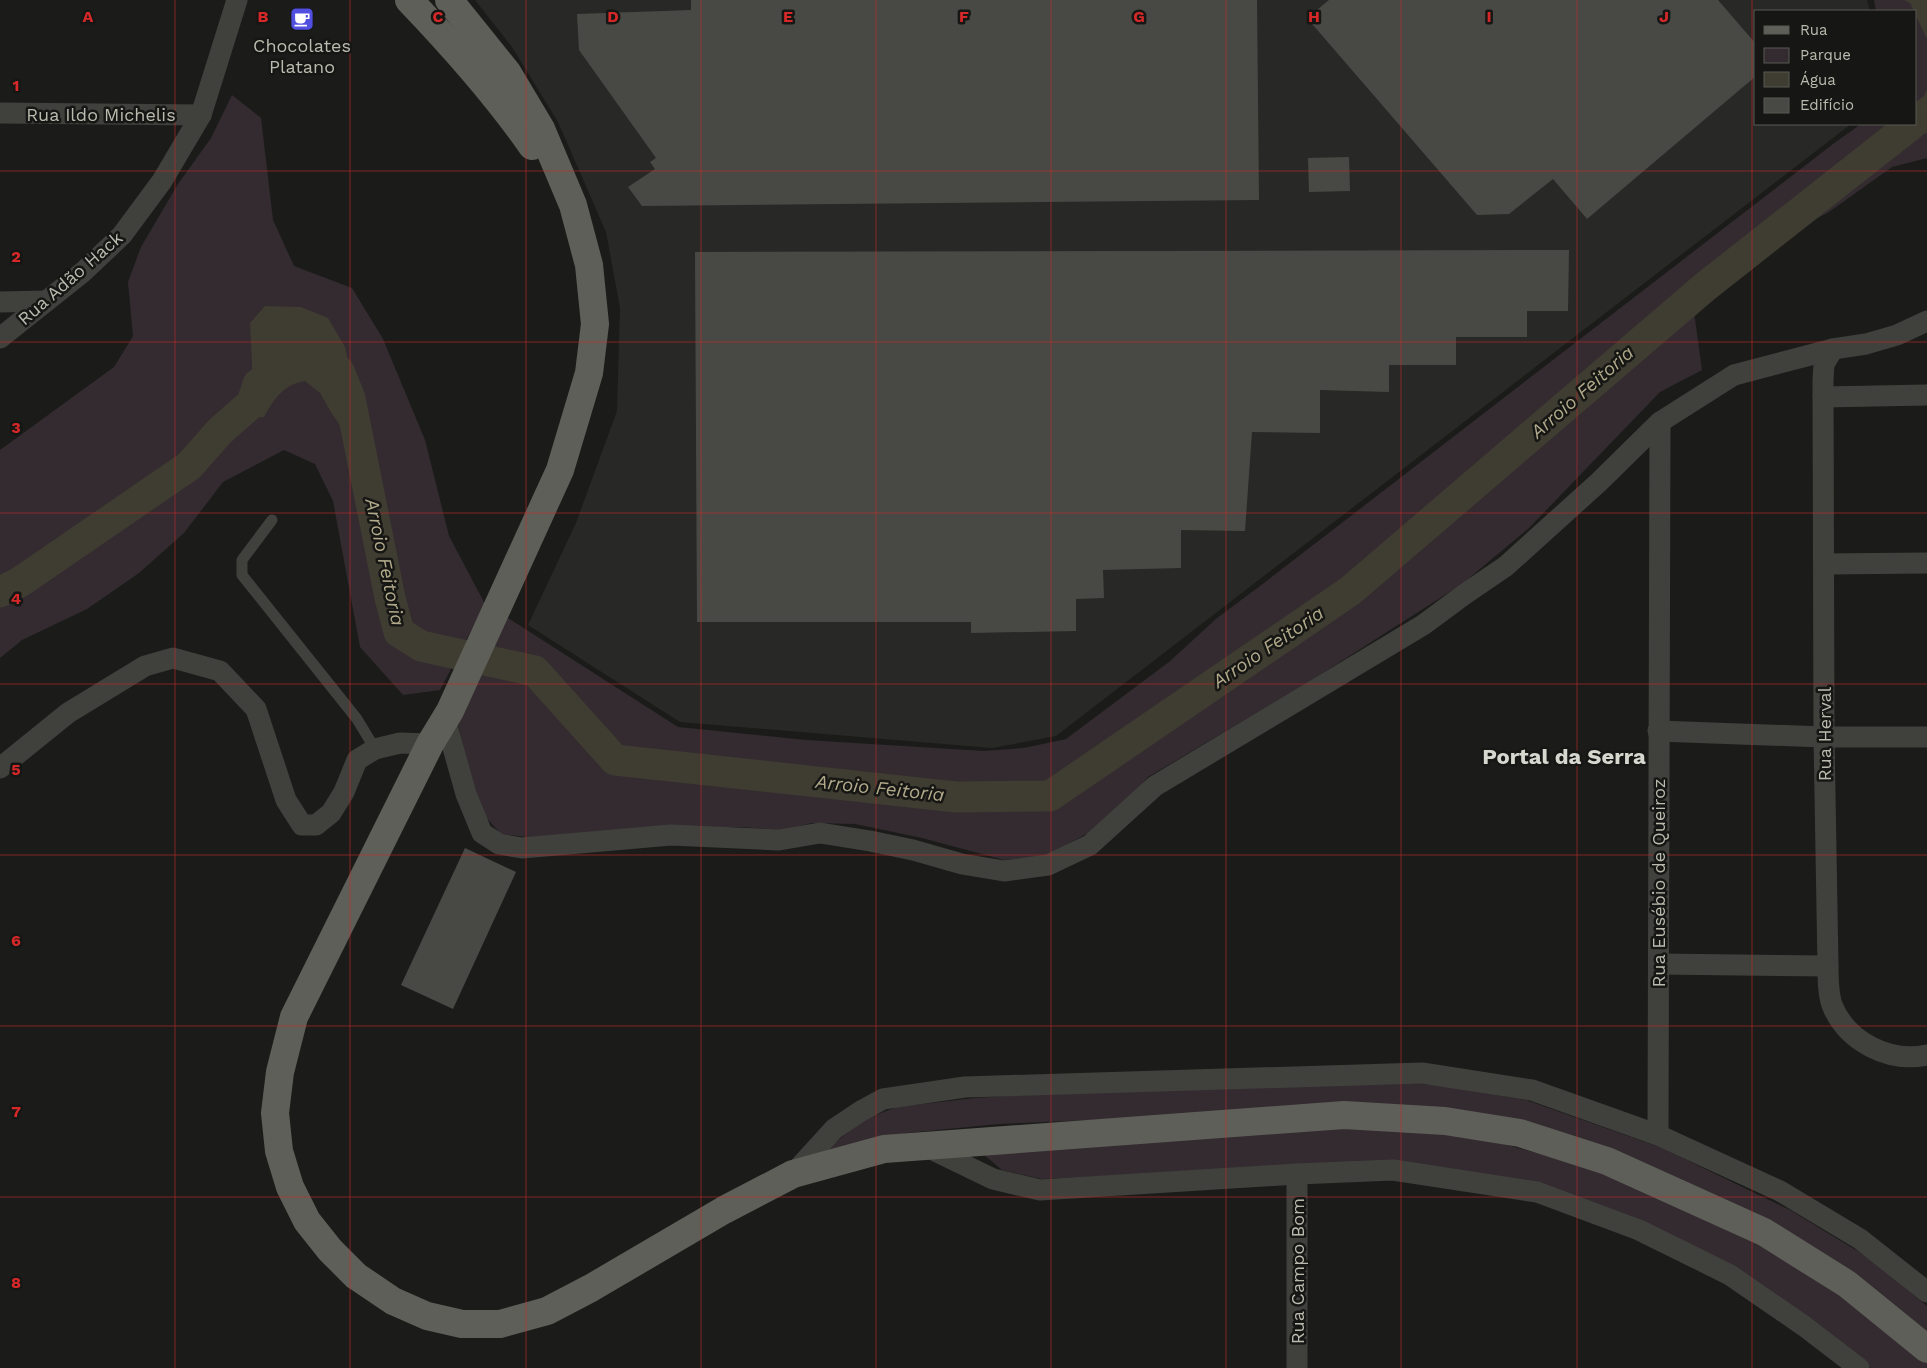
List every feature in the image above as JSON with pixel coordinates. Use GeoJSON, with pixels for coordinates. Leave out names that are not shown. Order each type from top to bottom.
{"type":"FeatureCollection","features":[{"type":"Feature","properties":{"kind":"main road"},"geometry":{"type":"LineString","coordinates":[[409,0],[448,42],[514,120],[573,205]]}},
{"type":"Feature","properties":{"kind":"main road"},"geometry":{"type":"LineString","coordinates":[[449,0],[507,72],[541,129],[573,205],[589,265],[594,324],[589,373],[560,470],[447,715],[430,744],[294,1017],[280,1072],[275,1113],[278,1151],[290,1187],[308,1221],[330,1250],[356,1276],[393,1301],[427,1316],[462,1324],[500,1324],[547,1311],[592,1288],[724,1210],[793,1174],[884,1149],[1344,1115],[1446,1121],[1520,1133],[1607,1161],[1764,1232],[1847,1284],[1927,1349]]}},
{"type":"Feature","properties":{"kind":"street","name":"Rua Adão Hack"},"geometry":{"type":"LineString","coordinates":[[0,338],[83,272],[122,235],[162,181],[201,115],[237,0]]}},
{"type":"Feature","properties":{"kind":"street","name":"Rua Ildo Michelis"},"geometry":{"type":"LineString","coordinates":[[0,113],[201,115]]}},
{"type":"Feature","properties":{"kind":"street"},"geometry":{"type":"LineString","coordinates":[[0,302],[46,301]]}},
{"type":"Feature","properties":{"kind":"street"},"geometry":{"type":"LineString","coordinates":[[447,715],[466,794],[482,833],[499,844],[522,848],[671,835],[779,840],[820,834],[887,844],[962,864],[1004,871],[1048,865],[1090,845],[1155,786],[1423,625],[1506,566],[1599,482],[1660,422],[1734,375],[1833,349],[1866,344],[1897,336],[1927,321]]}},
{"type":"Feature","properties":{"kind":"street","name":"Rua Herval"},"geometry":{"type":"LineString","coordinates":[[1833,349],[1824,364],[1823,397],[1824,737],[1828,966],[1832,1004],[1847,1029],[1859,1041],[1890,1055],[1911,1056],[1927,1054]]}},
{"type":"Feature","properties":{"kind":"street"},"geometry":{"type":"LineString","coordinates":[[1823,397],[1927,395]]}},
{"type":"Feature","properties":{"kind":"street","name":"Rua Eusébio de Queiroz"},"geometry":{"type":"LineString","coordinates":[[1658,1135],[1660,422]]}},
{"type":"Feature","properties":{"kind":"street"},"geometry":{"type":"LineString","coordinates":[[1824,564],[1927,563]]}},
{"type":"Feature","properties":{"kind":"street"},"geometry":{"type":"LineString","coordinates":[[0,768],[68,713],[145,666],[174,658],[220,671],[256,709],[286,800],[302,824],[316,825],[332,813],[344,792],[357,760],[375,748],[400,743],[430,744]]}},
{"type":"Feature","properties":{"kind":"street"},"geometry":{"type":"LineString","coordinates":[[1658,731],[1824,737],[1927,737]]}},
{"type":"Feature","properties":{"kind":"street"},"geometry":{"type":"LineString","coordinates":[[1659,964],[1828,966]]}},
{"type":"Feature","properties":{"kind":"street"},"geometry":{"type":"LineString","coordinates":[[793,1174],[834,1129],[861,1111],[884,1099],[966,1087],[1422,1073],[1532,1090],[1658,1135],[1780,1191],[1860,1238],[1927,1292]]}},
{"type":"Feature","properties":{"kind":"street"},"geometry":{"type":"LineString","coordinates":[[924,1146],[993,1179],[1040,1190],[1393,1170],[1537,1192],[1639,1230],[1730,1275],[1804,1326],[1859,1368]]}},
{"type":"Feature","properties":{"kind":"street","name":"Rua Campo Bom"},"geometry":{"type":"LineString","coordinates":[[1297,1174],[1297,1368]]}},
{"type":"Feature","properties":{"kind":"lane"},"geometry":{"type":"LineString","coordinates":[[272,520],[242,560],[242,575],[357,719],[375,748]]}},
{"type":"Feature","properties":{"kind":"shaded area"},"geometry":{"type":"Polygon","coordinates":[[[475,0],[1867,0],[1870,10],[1754,10],[1754,125],[1850,125],[1056,736],[992,748],[680,722],[528,625],[576,523],[617,411],[620,308],[606,232],[558,122],[512,47],[475,0]]]}},
{"type":"Feature","properties":{"kind":"green space"},"geometry":{"type":"Polygon","coordinates":[[[1874,0],[1927,0],[1927,158],[1892,167],[1829,212],[1778,239],[1706,294],[1694,312],[1702,370],[1660,392],[1529,528],[1462,584],[1304,685],[1148,777],[1127,801],[1088,833],[1046,856],[1004,860],[922,838],[855,824],[812,823],[782,830],[740,827],[662,829],[543,839],[501,834],[483,814],[469,771],[456,716],[505,616],[678,727],[806,740],[984,751],[1024,748],[1066,739],[1169,662],[1217,618],[1833,144],[1860,125],[1917,125],[1917,10],[1876,10],[1874,0]]]}},
{"type":"Feature","properties":{"kind":"green space"},"geometry":{"type":"Polygon","coordinates":[[[232,95],[261,118],[273,220],[294,266],[352,288],[383,339],[425,440],[449,536],[485,604],[440,690],[403,695],[360,647],[333,501],[315,464],[284,450],[223,482],[184,533],[139,573],[87,609],[22,640],[0,658],[0,450],[114,367],[133,336],[128,282],[141,247],[178,184],[211,138],[232,95]]]}},
{"type":"Feature","properties":{"kind":"green space"},"geometry":{"type":"Polygon","coordinates":[[[1367,1080],[1434,1085],[1526,1100],[1662,1148],[1790,1210],[1869,1258],[1927,1306],[1927,1338],[1853,1277],[1522,1127],[1182,1116],[998,1124],[907,1133],[824,1152],[862,1120],[897,1107],[975,1098],[1069,1092],[1367,1080]]]}},
{"type":"Feature","properties":{"kind":"green space"},"geometry":{"type":"Polygon","coordinates":[[[1347,1123],[1479,1137],[1611,1174],[1775,1249],[1855,1304],[1927,1361],[1927,1368],[1871,1368],[1732,1267],[1640,1223],[1387,1163],[1042,1179],[1002,1170],[977,1149],[1347,1123]]]}},
{"type":"Feature","properties":{"kind":"water"},"geometry":{"type":"Polygon","coordinates":[[[1904,0],[1927,0],[1927,39],[1917,18],[1917,10],[1914,10],[1910,3],[1904,0]]]}},
{"type":"Feature","properties":{"kind":"water"},"geometry":{"type":"Polygon","coordinates":[[[1927,89],[1927,133],[1913,136],[1896,136],[1897,125],[1917,125],[1917,101],[1924,96],[1927,89]]]}},
{"type":"Feature","properties":{"kind":"water"},"geometry":{"type":"Polygon","coordinates":[[[265,306],[301,307],[328,318],[345,347],[354,384],[353,410],[357,429],[350,439],[320,393],[305,381],[291,385],[280,393],[264,417],[235,419],[252,403],[250,323],[265,306]]]}},
{"type":"Feature","properties":{"kind":"building"},"geometry":{"type":"Polygon","coordinates":[[[691,0],[1257,0],[1259,200],[642,206],[628,187],[655,169],[650,162],[656,158],[579,50],[577,14],[691,10],[691,0]]]}},
{"type":"Feature","properties":{"kind":"building"},"geometry":{"type":"Polygon","coordinates":[[[1329,0],[1718,0],[1754,42],[1754,78],[1587,219],[1553,179],[1509,214],[1477,215],[1307,18],[1329,0]]]}},
{"type":"Feature","properties":{"kind":"building"},"geometry":{"type":"Polygon","coordinates":[[[1349,157],[1350,191],[1309,192],[1308,158],[1349,157]]]}},
{"type":"Feature","properties":{"kind":"building"},"geometry":{"type":"Polygon","coordinates":[[[1569,250],[1568,311],[1527,311],[1527,337],[1456,337],[1456,365],[1389,365],[1389,392],[1320,390],[1320,433],[1252,432],[1245,531],[1181,530],[1181,568],[1103,570],[1104,598],[1076,599],[1076,631],[971,633],[971,622],[697,622],[695,252],[1569,250]]]}},
{"type":"Feature","properties":{"kind":"building"},"geometry":{"type":"Polygon","coordinates":[[[465,848],[516,872],[453,1009],[401,985],[465,848]]]}},
{"type":"Feature","properties":{"kind":"waterway","name":"Arroio Feitoria"},"geometry":{"type":"LineString","coordinates":[[339,371],[350,398],[390,598],[399,632],[421,646],[535,671],[615,760],[956,797],[1050,796],[1350,591],[1706,286],[1911,125]]}},
{"type":"Feature","properties":{"kind":"waterway","name":"Arroio Feitoria"},"geometry":{"type":"LineString","coordinates":[[0,592],[20,582],[189,466],[220,431],[252,403],[258,384]]}},
{"type":"Feature","properties":{"kind":"place","name":"Chocolates Platano"},"geometry":{"type":"Point","coordinates":[302,19]}},
{"type":"Feature","properties":{"kind":"district","name":"Portal da Serra"},"geometry":{"type":"Point","coordinates":[1564,756]}}]}
